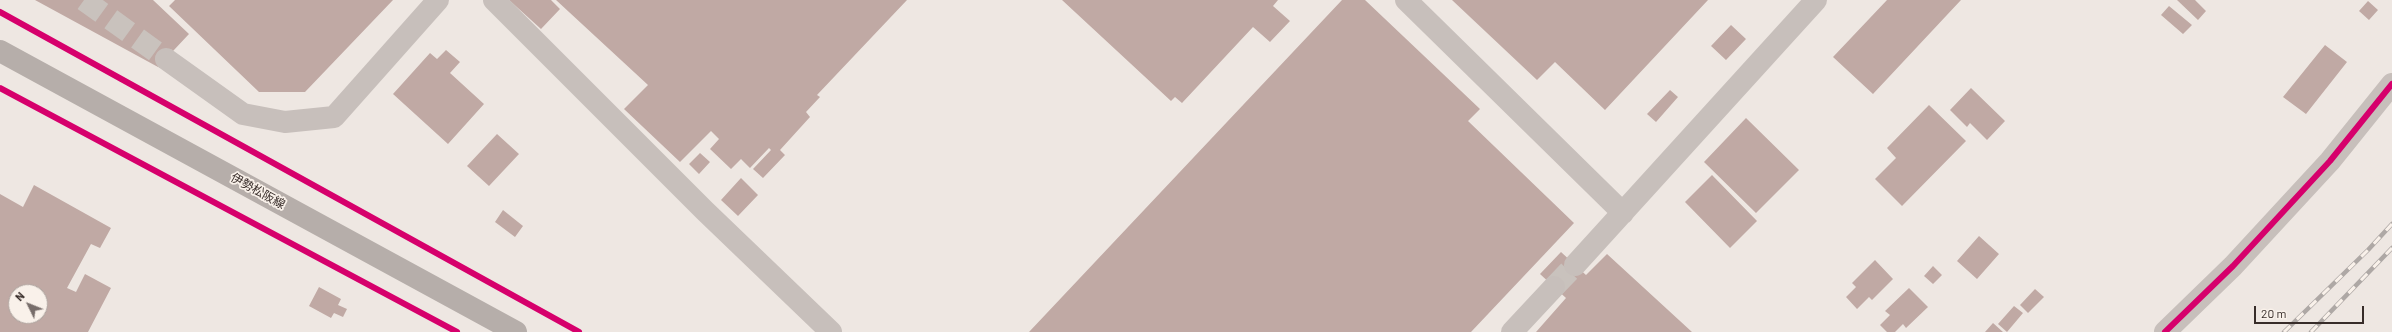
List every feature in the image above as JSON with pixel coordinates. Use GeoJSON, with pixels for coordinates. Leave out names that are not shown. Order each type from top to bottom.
{"type":"FeatureCollection","features":[{"type":"Feature","properties":{"kind":"main road","name":"伊勢松阪線"},"geometry":{"type":"LineString","coordinates":[[0,51],[516,332]]}},
{"type":"Feature","properties":{"kind":"street"},"geometry":{"type":"LineString","coordinates":[[166,59],[243,114],[285,122],[334,118],[438,0]]}},
{"type":"Feature","properties":{"kind":"street"},"geometry":{"type":"LineString","coordinates":[[494,0],[705,211],[832,332]]}},
{"type":"Feature","properties":{"kind":"street"},"geometry":{"type":"LineString","coordinates":[[1406,0],[1623,213]]}},
{"type":"Feature","properties":{"kind":"street"},"geometry":{"type":"LineString","coordinates":[[1575,265],[1816,0]]}},
{"type":"Feature","properties":{"kind":"street"},"geometry":{"type":"LineString","coordinates":[[2165,332],[2233,266],[2330,161],[2392,84]]}},
{"type":"Feature","properties":{"kind":"street"},"geometry":{"type":"LineString","coordinates":[[1512,332],[1554,287]]}},
{"type":"Feature","properties":{"kind":"building"},"geometry":{"type":"Polygon","coordinates":[[[35,0],[153,0],[189,34],[158,67],[35,0]]]}},
{"type":"Feature","properties":{"kind":"building"},"geometry":{"type":"Polygon","coordinates":[[[175,0],[393,0],[305,92],[259,92],[169,6],[175,0]]]}},
{"type":"Feature","properties":{"kind":"building"},"geometry":{"type":"Polygon","coordinates":[[[509,0],[551,0],[560,9],[541,29],[509,0]]]}},
{"type":"Feature","properties":{"kind":"building"},"geometry":{"type":"Polygon","coordinates":[[[556,0],[907,0],[817,95],[820,97],[806,112],[810,117],[780,150],[785,155],[763,178],[753,169],[771,150],[769,148],[750,168],[741,159],[731,169],[710,149],[719,139],[711,131],[680,162],[624,109],[648,85],[556,0]]]}},
{"type":"Feature","properties":{"kind":"building"},"geometry":{"type":"Polygon","coordinates":[[[1062,0],[1278,0],[1273,6],[1290,21],[1270,42],[1253,27],[1182,103],[1175,97],[1171,101],[1062,0]]]}},
{"type":"Feature","properties":{"kind":"building"},"geometry":{"type":"Polygon","coordinates":[[[1342,0],[1365,0],[1480,109],[1468,121],[1574,223],[1471,332],[1029,332],[1342,0]]]}},
{"type":"Feature","properties":{"kind":"building"},"geometry":{"type":"Polygon","coordinates":[[[1452,0],[1708,0],[1605,110],[1555,62],[1537,80],[1452,0]]]}},
{"type":"Feature","properties":{"kind":"building"},"geometry":{"type":"Polygon","coordinates":[[[1887,0],[1961,0],[1873,94],[1833,57],[1887,0]]]}},
{"type":"Feature","properties":{"kind":"building"},"geometry":{"type":"Polygon","coordinates":[[[2177,0],[2195,0],[2206,11],[2198,20],[2177,0]]]}},
{"type":"Feature","properties":{"kind":"building"},"geometry":{"type":"Polygon","coordinates":[[[2368,1],[2378,10],[2369,20],[2359,11],[2368,1]]]}},
{"type":"Feature","properties":{"kind":"building"},"geometry":{"type":"Polygon","coordinates":[[[2169,6],[2192,25],[2183,34],[2161,15],[2169,6]]]}},
{"type":"Feature","properties":{"kind":"building"},"geometry":{"type":"Polygon","coordinates":[[[1731,25],[1746,39],[1726,60],[1711,46],[1731,25]]]}},
{"type":"Feature","properties":{"kind":"building"},"geometry":{"type":"Polygon","coordinates":[[[2325,45],[2347,62],[2306,114],[2283,97],[2325,45]]]}},
{"type":"Feature","properties":{"kind":"building"},"geometry":{"type":"Polygon","coordinates":[[[446,50],[460,62],[450,73],[484,104],[448,144],[393,94],[430,53],[437,59],[446,50]]]}},
{"type":"Feature","properties":{"kind":"building"},"geometry":{"type":"Polygon","coordinates":[[[1971,88],[2005,121],[1987,140],[1970,123],[1967,127],[1950,110],[1971,88]]]}},
{"type":"Feature","properties":{"kind":"building"},"geometry":{"type":"Polygon","coordinates":[[[1670,90],[1678,97],[1656,122],[1647,114],[1670,90]]]}},
{"type":"Feature","properties":{"kind":"building"},"geometry":{"type":"Polygon","coordinates":[[[1929,105],[1966,141],[1902,206],[1875,179],[1896,158],[1887,148],[1929,105]]]}},
{"type":"Feature","properties":{"kind":"building"},"geometry":{"type":"Polygon","coordinates":[[[1746,118],[1799,170],[1756,213],[1704,162],[1746,118]]]}},
{"type":"Feature","properties":{"kind":"building"},"geometry":{"type":"Polygon","coordinates":[[[497,134],[519,154],[489,186],[467,166],[497,134]]]}},
{"type":"Feature","properties":{"kind":"building"},"geometry":{"type":"Polygon","coordinates":[[[700,153],[710,162],[699,174],[689,164],[700,153]]]}},
{"type":"Feature","properties":{"kind":"building"},"geometry":{"type":"Polygon","coordinates":[[[1712,175],[1757,221],[1730,248],[1685,202],[1712,175]]]}},
{"type":"Feature","properties":{"kind":"building"},"geometry":{"type":"Polygon","coordinates":[[[741,178],[758,195],[738,216],[721,200],[741,178]]]}},
{"type":"Feature","properties":{"kind":"building"},"geometry":{"type":"Polygon","coordinates":[[[34,185],[111,228],[100,248],[91,244],[67,288],[76,292],[85,274],[111,288],[88,332],[0,332],[0,194],[23,207],[34,185]]]}},
{"type":"Feature","properties":{"kind":"building"},"geometry":{"type":"Polygon","coordinates":[[[503,210],[523,226],[515,237],[495,222],[503,210]]]}},
{"type":"Feature","properties":{"kind":"building"},"geometry":{"type":"Polygon","coordinates":[[[1979,236],[1999,254],[1977,279],[1957,261],[1979,236]]]}},
{"type":"Feature","properties":{"kind":"building"},"geometry":{"type":"Polygon","coordinates":[[[1561,252],[1586,275],[1607,254],[1692,332],[1536,332],[1566,298],[1540,274],[1561,252]]]}},
{"type":"Feature","properties":{"kind":"building"},"geometry":{"type":"Polygon","coordinates":[[[1875,260],[1893,279],[1872,300],[1869,297],[1857,309],[1846,297],[1856,287],[1852,283],[1875,260]]]}},
{"type":"Feature","properties":{"kind":"building"},"geometry":{"type":"Polygon","coordinates":[[[1933,266],[1942,275],[1933,284],[1924,276],[1933,266]]]}},
{"type":"Feature","properties":{"kind":"building"},"geometry":{"type":"Polygon","coordinates":[[[319,287],[341,299],[338,305],[347,309],[343,317],[334,313],[331,318],[309,306],[319,287]]]}},
{"type":"Feature","properties":{"kind":"building"},"geometry":{"type":"Polygon","coordinates":[[[1909,288],[1928,307],[1906,328],[1903,324],[1895,332],[1887,332],[1880,325],[1890,315],[1885,311],[1909,288]]]}},
{"type":"Feature","properties":{"kind":"building"},"geometry":{"type":"Polygon","coordinates":[[[2035,289],[2044,297],[2028,313],[2020,305],[2035,289]]]}},
{"type":"Feature","properties":{"kind":"building"},"geometry":{"type":"Polygon","coordinates":[[[2014,306],[2023,313],[2007,332],[1998,324],[2014,306]]]}},
{"type":"Feature","properties":{"kind":"building"},"geometry":{"type":"Polygon","coordinates":[[[1993,323],[2003,332],[1985,332],[1993,323]]]}},
{"type":"Feature","properties":{"kind":"tunnel"},"geometry":{"type":"LineString","coordinates":[[84,0],[166,59]]}},
{"type":"Feature","properties":{"kind":"tunnel"},"geometry":{"type":"LineString","coordinates":[[1554,287],[1575,265]]}},
{"type":"Feature","properties":{"kind":"railway"},"geometry":{"type":"LineString","coordinates":[[2284,332],[2368,250],[2392,224]]}},
{"type":"Feature","properties":{"kind":"railway"},"geometry":{"type":"LineString","coordinates":[[2311,332],[2392,248]]}},
{"type":"Feature","properties":{"kind":"cycle path"},"geometry":{"type":"LineString","coordinates":[[0,12],[579,332]]}},
{"type":"Feature","properties":{"kind":"cycle path"},"geometry":{"type":"LineString","coordinates":[[2165,332],[2233,266],[2330,161],[2392,84]]}},
{"type":"Feature","properties":{"kind":"cycle path"},"geometry":{"type":"LineString","coordinates":[[0,88],[457,332]]}}]}
